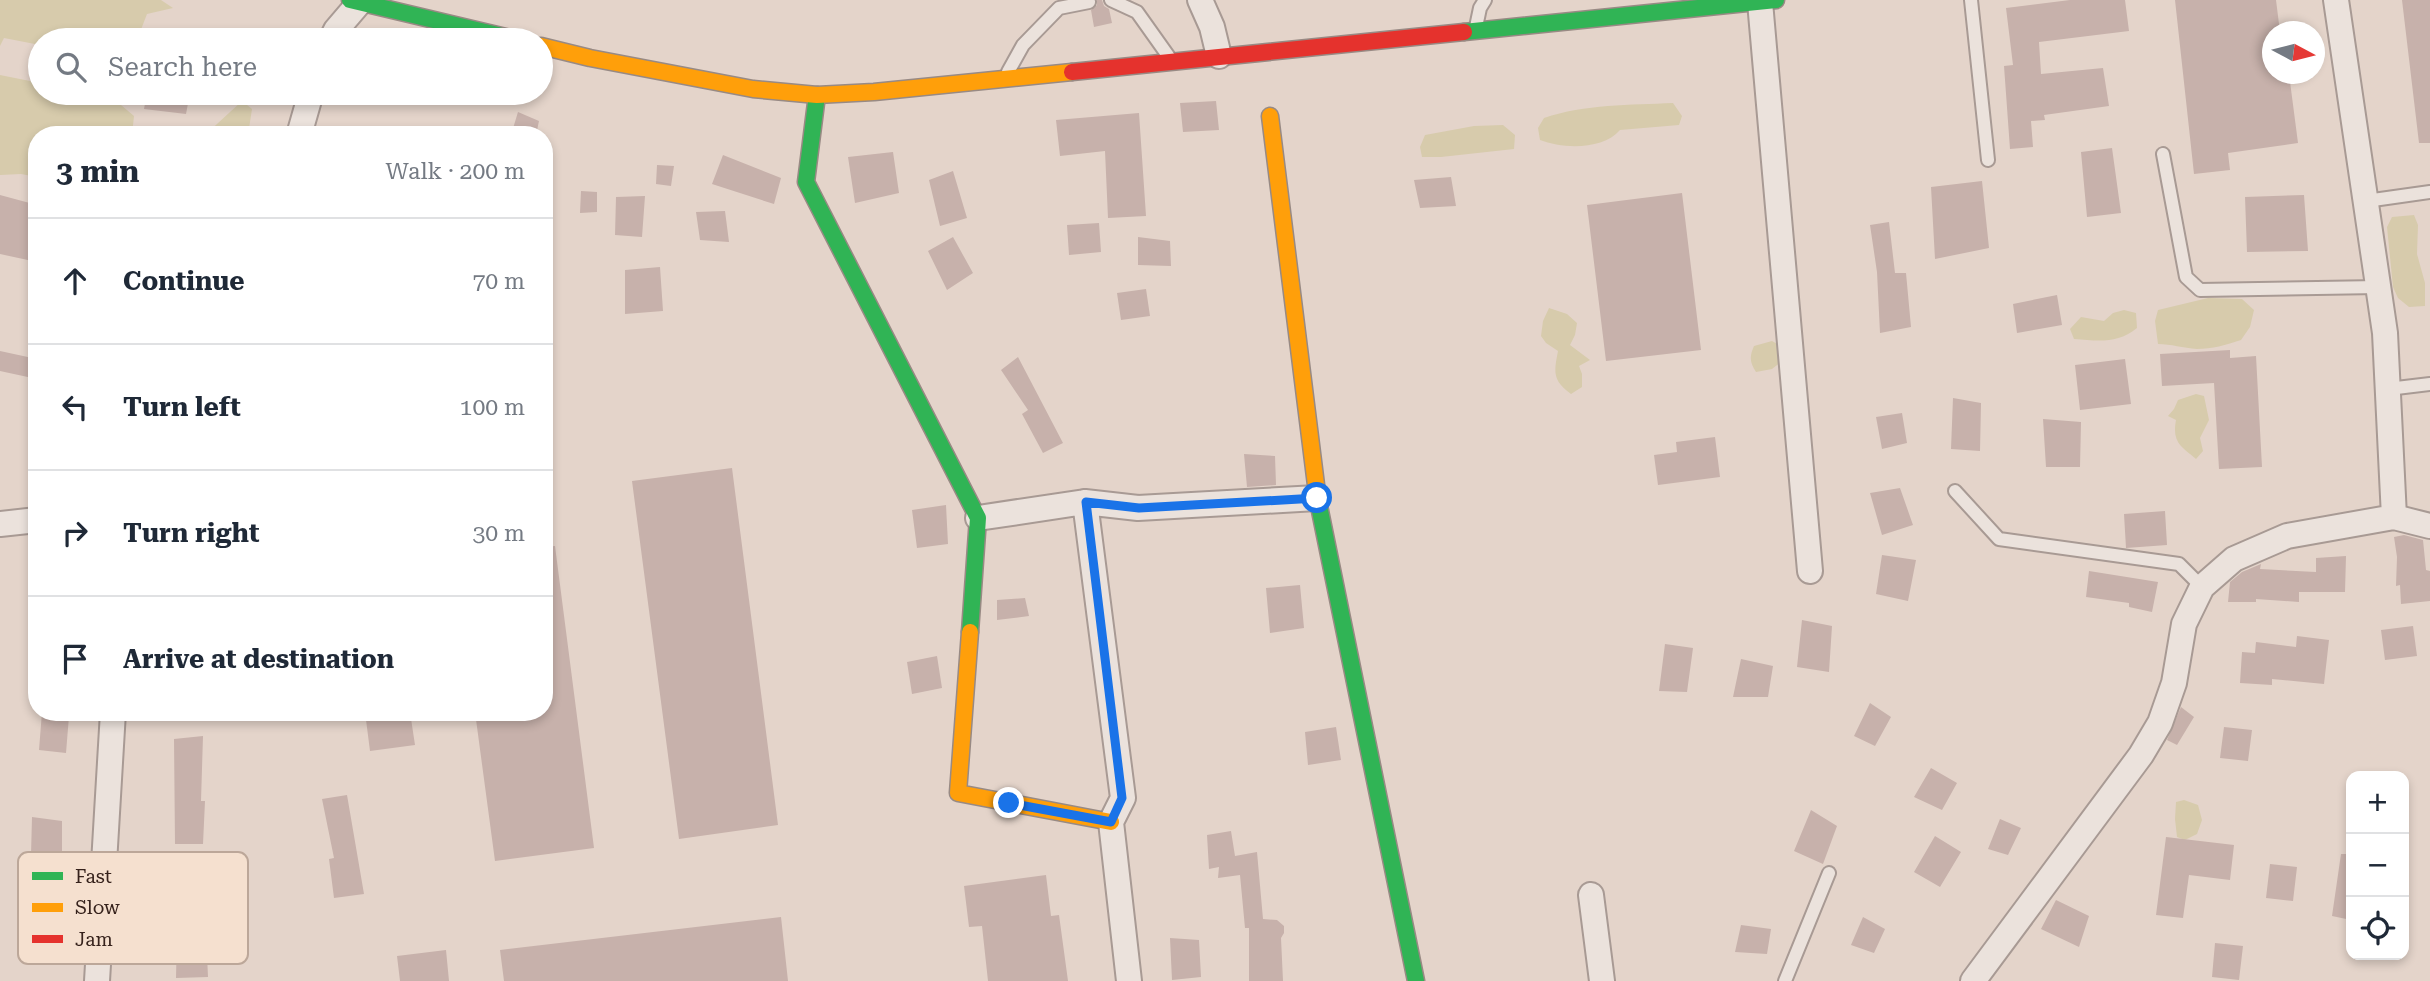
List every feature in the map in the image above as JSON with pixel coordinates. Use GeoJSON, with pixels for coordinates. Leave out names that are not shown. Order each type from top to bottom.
{"type":"FeatureCollection","features":[{"type":"Feature","properties":{"kind":"street"},"geometry":{"type":"LineString","coordinates":[[1200,0],[1212,27],[1219,57]]}},
{"type":"Feature","properties":{"kind":"street"},"geometry":{"type":"LineString","coordinates":[[2336,0],[2385,333],[2395,517]]}},
{"type":"Feature","properties":{"kind":"street"},"geometry":{"type":"LineString","coordinates":[[337,28],[355,1],[468,28]]}},
{"type":"Feature","properties":{"kind":"street"},"geometry":{"type":"LineString","coordinates":[[553,48],[753,89],[817,95],[874,92],[1475,30],[1658,6],[1768,1],[1810,571]]}},
{"type":"Feature","properties":{"kind":"street"},"geometry":{"type":"LineString","coordinates":[[817,95],[806,182],[978,518],[958,793],[1111,822]]}},
{"type":"Feature","properties":{"kind":"street"},"geometry":{"type":"LineString","coordinates":[[302,126],[308,105]]}},
{"type":"Feature","properties":{"kind":"street"},"geometry":{"type":"LineString","coordinates":[[1270,116],[1317,498],[1416,981]]}},
{"type":"Feature","properties":{"kind":"street"},"geometry":{"type":"LineString","coordinates":[[978,518],[1086,502],[1139,508],[1317,498]]}},
{"type":"Feature","properties":{"kind":"street"},"geometry":{"type":"LineString","coordinates":[[1086,502],[1122,798],[1111,822],[1129,981]]}},
{"type":"Feature","properties":{"kind":"street"},"geometry":{"type":"LineString","coordinates":[[1973,981],[2141,755],[2160,723],[2174,683],[2184,624],[2202,587],[2234,559],[2287,536],[2395,517],[2430,526]]}},
{"type":"Feature","properties":{"kind":"street"},"geometry":{"type":"LineString","coordinates":[[0,524],[28,521]]}},
{"type":"Feature","properties":{"kind":"street"},"geometry":{"type":"LineString","coordinates":[[105,852],[112,721]]}},
{"type":"Feature","properties":{"kind":"street"},"geometry":{"type":"LineString","coordinates":[[1591,895],[1602,981]]}},
{"type":"Feature","properties":{"kind":"lane"},"geometry":{"type":"LineString","coordinates":[[1111,0],[1137,12],[1172,61]]}},
{"type":"Feature","properties":{"kind":"lane"},"geometry":{"type":"LineString","coordinates":[[1475,30],[1480,8],[1485,0]]}},
{"type":"Feature","properties":{"kind":"lane"},"geometry":{"type":"LineString","coordinates":[[1971,0],[1988,160]]}},
{"type":"Feature","properties":{"kind":"lane"},"geometry":{"type":"LineString","coordinates":[[1004,79],[1023,45],[1059,8],[1089,2]]}},
{"type":"Feature","properties":{"kind":"lane"},"geometry":{"type":"LineString","coordinates":[[2163,154],[2186,277],[2200,290],[2379,287]]}},
{"type":"Feature","properties":{"kind":"lane"},"geometry":{"type":"LineString","coordinates":[[2366,201],[2430,192]]}},
{"type":"Feature","properties":{"kind":"lane"},"geometry":{"type":"LineString","coordinates":[[2388,389],[2430,384]]}},
{"type":"Feature","properties":{"kind":"lane"},"geometry":{"type":"LineString","coordinates":[[1955,491],[1999,539],[2179,564],[2202,587]]}},
{"type":"Feature","properties":{"kind":"lane"},"geometry":{"type":"LineString","coordinates":[[1785,981],[1829,873]]}},
{"type":"Feature","properties":{"kind":"shaded area"},"geometry":{"type":"Polygon","coordinates":[[[0,0],[161,0],[173,8],[147,14],[142,28],[28,28],[28,43],[4,38],[0,46],[0,0]]]}},
{"type":"Feature","properties":{"kind":"shaded area"},"geometry":{"type":"Polygon","coordinates":[[[0,75],[28,81],[28,105],[121,105],[134,116],[133,126],[28,126],[28,175],[0,175],[0,75]]]}},
{"type":"Feature","properties":{"kind":"shaded area"},"geometry":{"type":"Polygon","coordinates":[[[1673,103],[1682,116],[1679,125],[1620,130],[1604,141],[1582,146],[1560,145],[1540,140],[1538,128],[1544,118],[1560,113],[1608,106],[1673,103]]]}},
{"type":"Feature","properties":{"kind":"shaded area"},"geometry":{"type":"Polygon","coordinates":[[[238,105],[247,105],[252,109],[249,126],[215,126],[238,105]]]}},
{"type":"Feature","properties":{"kind":"shaded area"},"geometry":{"type":"Polygon","coordinates":[[[1503,125],[1515,135],[1514,149],[1422,157],[1420,147],[1425,135],[1474,126],[1503,125]]]}},
{"type":"Feature","properties":{"kind":"shaded area"},"geometry":{"type":"Polygon","coordinates":[[[2414,215],[2418,225],[2417,254],[2425,283],[2425,306],[2409,307],[2398,298],[2393,287],[2387,227],[2392,217],[2414,215]]]}},
{"type":"Feature","properties":{"kind":"shaded area"},"geometry":{"type":"Polygon","coordinates":[[[2208,298],[2242,299],[2254,310],[2250,327],[2241,340],[2203,349],[2158,344],[2155,321],[2158,310],[2208,298]]]}},
{"type":"Feature","properties":{"kind":"shaded area"},"geometry":{"type":"Polygon","coordinates":[[[1549,308],[1567,314],[1577,323],[1570,345],[1590,360],[1579,366],[1582,387],[1571,394],[1557,380],[1558,351],[1541,336],[1543,321],[1549,308]]]}},
{"type":"Feature","properties":{"kind":"shaded area"},"geometry":{"type":"Polygon","coordinates":[[[2124,310],[2136,313],[2137,328],[2130,333],[2107,340],[2074,339],[2070,329],[2081,317],[2104,321],[2113,313],[2124,310]]]}},
{"type":"Feature","properties":{"kind":"shaded area"},"geometry":{"type":"Polygon","coordinates":[[[1772,341],[1779,345],[1781,362],[1772,369],[1756,372],[1751,360],[1754,346],[1772,341]]]}},
{"type":"Feature","properties":{"kind":"shaded area"},"geometry":{"type":"Polygon","coordinates":[[[2196,394],[2204,396],[2209,420],[2200,438],[2203,451],[2196,459],[2178,443],[2175,434],[2176,420],[2168,416],[2178,400],[2196,394]]]}},
{"type":"Feature","properties":{"kind":"shaded area"},"geometry":{"type":"Polygon","coordinates":[[[2184,800],[2198,805],[2202,820],[2197,834],[2185,840],[2177,837],[2175,819],[2176,802],[2184,800]]]}},
{"type":"Feature","properties":{"kind":"building"},"geometry":{"type":"Polygon","coordinates":[[[1097,0],[1102,0],[1104,6],[1109,9],[1112,23],[1094,27],[1091,10],[1097,5],[1097,0]]]}},
{"type":"Feature","properties":{"kind":"building"},"geometry":{"type":"Polygon","coordinates":[[[2070,0],[2125,0],[2129,31],[2039,42],[2041,74],[2103,68],[2109,106],[2044,115],[2045,120],[2031,121],[2033,147],[2010,149],[2004,66],[2013,65],[2006,8],[2070,0]]]}},
{"type":"Feature","properties":{"kind":"building"},"geometry":{"type":"Polygon","coordinates":[[[2175,0],[2276,0],[2279,21],[2262,21],[2262,84],[2290,84],[2298,143],[2228,153],[2230,170],[2194,174],[2175,0]]]}},
{"type":"Feature","properties":{"kind":"building"},"geometry":{"type":"Polygon","coordinates":[[[2402,0],[2430,0],[2430,143],[2419,143],[2402,0]]]}},
{"type":"Feature","properties":{"kind":"building"},"geometry":{"type":"Polygon","coordinates":[[[1216,101],[1219,130],[1183,132],[1180,103],[1216,101]]]}},
{"type":"Feature","properties":{"kind":"building"},"geometry":{"type":"Polygon","coordinates":[[[145,105],[188,105],[186,114],[144,109],[145,105]]]}},
{"type":"Feature","properties":{"kind":"building"},"geometry":{"type":"Polygon","coordinates":[[[518,112],[539,121],[538,126],[514,126],[518,112]]]}},
{"type":"Feature","properties":{"kind":"building"},"geometry":{"type":"Polygon","coordinates":[[[1139,113],[1146,216],[1108,218],[1105,151],[1060,156],[1056,120],[1139,113]]]}},
{"type":"Feature","properties":{"kind":"building"},"geometry":{"type":"Polygon","coordinates":[[[2112,148],[2121,213],[2087,217],[2081,152],[2112,148]]]}},
{"type":"Feature","properties":{"kind":"building"},"geometry":{"type":"Polygon","coordinates":[[[893,152],[899,193],[855,203],[848,157],[893,152]]]}},
{"type":"Feature","properties":{"kind":"building"},"geometry":{"type":"Polygon","coordinates":[[[723,155],[781,178],[774,204],[712,184],[723,155]]]}},
{"type":"Feature","properties":{"kind":"building"},"geometry":{"type":"Polygon","coordinates":[[[657,165],[674,166],[671,186],[656,184],[657,165]]]}},
{"type":"Feature","properties":{"kind":"building"},"geometry":{"type":"Polygon","coordinates":[[[953,171],[967,218],[940,226],[929,180],[953,171]]]}},
{"type":"Feature","properties":{"kind":"building"},"geometry":{"type":"Polygon","coordinates":[[[1451,177],[1456,206],[1420,208],[1414,180],[1451,177]]]}},
{"type":"Feature","properties":{"kind":"building"},"geometry":{"type":"Polygon","coordinates":[[[1982,181],[1989,248],[1935,259],[1931,187],[1982,181]]]}},
{"type":"Feature","properties":{"kind":"building"},"geometry":{"type":"Polygon","coordinates":[[[581,191],[597,192],[597,212],[580,213],[581,191]]]}},
{"type":"Feature","properties":{"kind":"building"},"geometry":{"type":"Polygon","coordinates":[[[1682,193],[1701,350],[1606,361],[1587,205],[1682,193]]]}},
{"type":"Feature","properties":{"kind":"building"},"geometry":{"type":"Polygon","coordinates":[[[0,195],[28,203],[28,260],[0,254],[0,195]]]}},
{"type":"Feature","properties":{"kind":"building"},"geometry":{"type":"Polygon","coordinates":[[[2304,195],[2308,251],[2247,252],[2245,197],[2304,195]]]}},
{"type":"Feature","properties":{"kind":"building"},"geometry":{"type":"Polygon","coordinates":[[[645,196],[642,237],[615,235],[616,197],[645,196]]]}},
{"type":"Feature","properties":{"kind":"building"},"geometry":{"type":"Polygon","coordinates":[[[725,211],[729,242],[700,240],[696,212],[725,211]]]}},
{"type":"Feature","properties":{"kind":"building"},"geometry":{"type":"Polygon","coordinates":[[[1889,222],[1895,273],[1906,273],[1911,327],[1880,333],[1877,272],[1870,225],[1889,222]]]}},
{"type":"Feature","properties":{"kind":"building"},"geometry":{"type":"Polygon","coordinates":[[[1099,223],[1101,252],[1069,255],[1067,225],[1099,223]]]}},
{"type":"Feature","properties":{"kind":"building"},"geometry":{"type":"Polygon","coordinates":[[[953,237],[973,273],[947,290],[928,251],[953,237]]]}},
{"type":"Feature","properties":{"kind":"building"},"geometry":{"type":"Polygon","coordinates":[[[1138,237],[1170,241],[1171,266],[1138,265],[1138,237]]]}},
{"type":"Feature","properties":{"kind":"building"},"geometry":{"type":"Polygon","coordinates":[[[660,267],[663,311],[625,314],[625,270],[660,267]]]}},
{"type":"Feature","properties":{"kind":"building"},"geometry":{"type":"Polygon","coordinates":[[[1146,289],[1150,316],[1121,320],[1117,293],[1146,289]]]}},
{"type":"Feature","properties":{"kind":"building"},"geometry":{"type":"Polygon","coordinates":[[[2057,295],[2062,325],[2017,333],[2013,304],[2057,295]]]}},
{"type":"Feature","properties":{"kind":"building"},"geometry":{"type":"Polygon","coordinates":[[[2230,350],[2230,358],[2256,356],[2262,467],[2219,469],[2214,383],[2162,386],[2160,354],[2230,350]]]}},
{"type":"Feature","properties":{"kind":"building"},"geometry":{"type":"Polygon","coordinates":[[[0,351],[28,357],[28,377],[0,371],[0,351]]]}},
{"type":"Feature","properties":{"kind":"building"},"geometry":{"type":"Polygon","coordinates":[[[1018,357],[1063,443],[1043,453],[1022,414],[1028,410],[1001,370],[1018,357]]]}},
{"type":"Feature","properties":{"kind":"building"},"geometry":{"type":"Polygon","coordinates":[[[2125,359],[2131,404],[2080,410],[2075,365],[2125,359]]]}},
{"type":"Feature","properties":{"kind":"building"},"geometry":{"type":"Polygon","coordinates":[[[1953,398],[1981,403],[1980,451],[1951,449],[1953,398]]]}},
{"type":"Feature","properties":{"kind":"building"},"geometry":{"type":"Polygon","coordinates":[[[1902,413],[1907,443],[1882,449],[1876,417],[1902,413]]]}},
{"type":"Feature","properties":{"kind":"building"},"geometry":{"type":"Polygon","coordinates":[[[2043,419],[2081,422],[2080,467],[2046,467],[2043,419]]]}},
{"type":"Feature","properties":{"kind":"building"},"geometry":{"type":"Polygon","coordinates":[[[1715,437],[1720,477],[1658,485],[1654,455],[1677,452],[1676,442],[1715,437]]]}},
{"type":"Feature","properties":{"kind":"building"},"geometry":{"type":"Polygon","coordinates":[[[1244,454],[1275,456],[1276,485],[1247,487],[1244,454]]]}},
{"type":"Feature","properties":{"kind":"building"},"geometry":{"type":"Polygon","coordinates":[[[732,468],[778,825],[679,839],[632,481],[732,468]]]}},
{"type":"Feature","properties":{"kind":"building"},"geometry":{"type":"Polygon","coordinates":[[[1900,488],[1913,525],[1882,535],[1870,493],[1900,488]]]}},
{"type":"Feature","properties":{"kind":"building"},"geometry":{"type":"Polygon","coordinates":[[[946,505],[948,544],[917,548],[912,510],[946,505]]]}},
{"type":"Feature","properties":{"kind":"building"},"geometry":{"type":"Polygon","coordinates":[[[2165,511],[2167,545],[2126,548],[2124,514],[2165,511]]]}},
{"type":"Feature","properties":{"kind":"building"},"geometry":{"type":"Polygon","coordinates":[[[2404,535],[2423,540],[2426,570],[2430,571],[2430,601],[2401,604],[2400,585],[2396,586],[2397,557],[2394,537],[2404,535]]]}},
{"type":"Feature","properties":{"kind":"building"},"geometry":{"type":"Polygon","coordinates":[[[553,546],[594,848],[495,861],[476,721],[553,721],[553,546]]]}},
{"type":"Feature","properties":{"kind":"building"},"geometry":{"type":"Polygon","coordinates":[[[1882,555],[1916,560],[1908,601],[1876,594],[1882,555]]]}},
{"type":"Feature","properties":{"kind":"building"},"geometry":{"type":"Polygon","coordinates":[[[2346,556],[2345,592],[2299,592],[2299,602],[2256,599],[2256,602],[2228,602],[2230,582],[2242,572],[2261,564],[2260,569],[2316,572],[2316,558],[2346,556]]]}},
{"type":"Feature","properties":{"kind":"building"},"geometry":{"type":"Polygon","coordinates":[[[2089,571],[2158,582],[2152,612],[2129,607],[2129,603],[2086,597],[2089,571]]]}},
{"type":"Feature","properties":{"kind":"building"},"geometry":{"type":"Polygon","coordinates":[[[1300,585],[1304,628],[1270,633],[1266,588],[1300,585]]]}},
{"type":"Feature","properties":{"kind":"building"},"geometry":{"type":"Polygon","coordinates":[[[1025,598],[1029,616],[997,620],[997,600],[1025,598]]]}},
{"type":"Feature","properties":{"kind":"building"},"geometry":{"type":"Polygon","coordinates":[[[1802,620],[1832,626],[1829,672],[1797,667],[1802,620]]]}},
{"type":"Feature","properties":{"kind":"building"},"geometry":{"type":"Polygon","coordinates":[[[2413,626],[2417,656],[2385,660],[2381,630],[2413,626]]]}},
{"type":"Feature","properties":{"kind":"building"},"geometry":{"type":"Polygon","coordinates":[[[2297,636],[2329,640],[2324,684],[2272,679],[2272,685],[2240,683],[2242,652],[2255,653],[2256,642],[2296,647],[2297,636]]]}},
{"type":"Feature","properties":{"kind":"building"},"geometry":{"type":"Polygon","coordinates":[[[1665,644],[1693,648],[1687,692],[1659,691],[1665,644]]]}},
{"type":"Feature","properties":{"kind":"building"},"geometry":{"type":"Polygon","coordinates":[[[937,656],[942,688],[912,694],[907,662],[937,656]]]}},
{"type":"Feature","properties":{"kind":"building"},"geometry":{"type":"Polygon","coordinates":[[[1741,659],[1773,666],[1768,697],[1733,697],[1741,659]]]}},
{"type":"Feature","properties":{"kind":"building"},"geometry":{"type":"Polygon","coordinates":[[[1870,703],[1891,717],[1875,746],[1854,736],[1870,703]]]}},
{"type":"Feature","properties":{"kind":"building"},"geometry":{"type":"Polygon","coordinates":[[[2181,707],[2194,717],[2177,745],[2167,740],[2181,707]]]}},
{"type":"Feature","properties":{"kind":"building"},"geometry":{"type":"Polygon","coordinates":[[[41,721],[69,721],[66,753],[39,750],[41,721]]]}},
{"type":"Feature","properties":{"kind":"building"},"geometry":{"type":"Polygon","coordinates":[[[366,721],[411,721],[415,745],[370,751],[366,721]]]}},
{"type":"Feature","properties":{"kind":"building"},"geometry":{"type":"Polygon","coordinates":[[[1336,727],[1341,760],[1308,765],[1305,732],[1336,727]]]}},
{"type":"Feature","properties":{"kind":"building"},"geometry":{"type":"Polygon","coordinates":[[[2224,727],[2252,730],[2248,761],[2220,758],[2224,727]]]}},
{"type":"Feature","properties":{"kind":"building"},"geometry":{"type":"Polygon","coordinates":[[[203,736],[203,844],[175,844],[174,739],[203,736]]]}},
{"type":"Feature","properties":{"kind":"building"},"geometry":{"type":"Polygon","coordinates":[[[1931,768],[1957,783],[1942,810],[1914,797],[1931,768]]]}},
{"type":"Feature","properties":{"kind":"building"},"geometry":{"type":"Polygon","coordinates":[[[347,795],[364,894],[334,898],[329,859],[334,858],[322,799],[347,795]]]}},
{"type":"Feature","properties":{"kind":"building"},"geometry":{"type":"Polygon","coordinates":[[[1811,810],[1837,826],[1823,864],[1794,851],[1811,810]]]}},
{"type":"Feature","properties":{"kind":"building"},"geometry":{"type":"Polygon","coordinates":[[[32,817],[62,821],[62,852],[31,852],[32,817]]]}},
{"type":"Feature","properties":{"kind":"building"},"geometry":{"type":"Polygon","coordinates":[[[2000,819],[2021,828],[2008,855],[1988,849],[2000,819]]]}},
{"type":"Feature","properties":{"kind":"building"},"geometry":{"type":"Polygon","coordinates":[[[1231,831],[1235,856],[1257,852],[1263,919],[1277,920],[1284,926],[1281,938],[1283,981],[1249,981],[1249,928],[1245,928],[1240,875],[1218,878],[1219,867],[1209,869],[1207,835],[1231,831]]]}},
{"type":"Feature","properties":{"kind":"building"},"geometry":{"type":"Polygon","coordinates":[[[1935,836],[1961,852],[1940,887],[1914,872],[1935,836]]]}},
{"type":"Feature","properties":{"kind":"building"},"geometry":{"type":"Polygon","coordinates":[[[2166,837],[2234,845],[2230,880],[2189,875],[2183,918],[2156,915],[2166,837]]]}},
{"type":"Feature","properties":{"kind":"building"},"geometry":{"type":"Polygon","coordinates":[[[2341,854],[2346,854],[2346,919],[2332,916],[2341,854]]]}},
{"type":"Feature","properties":{"kind":"building"},"geometry":{"type":"Polygon","coordinates":[[[2270,864],[2297,867],[2293,901],[2266,898],[2270,864]]]}},
{"type":"Feature","properties":{"kind":"building"},"geometry":{"type":"Polygon","coordinates":[[[1046,875],[1051,916],[1059,915],[1068,981],[988,981],[982,926],[969,927],[964,886],[1046,875]]]}},
{"type":"Feature","properties":{"kind":"building"},"geometry":{"type":"Polygon","coordinates":[[[2056,900],[2089,916],[2079,947],[2041,929],[2056,900]]]}},
{"type":"Feature","properties":{"kind":"building"},"geometry":{"type":"Polygon","coordinates":[[[781,917],[788,981],[504,981],[500,950],[781,917]]]}},
{"type":"Feature","properties":{"kind":"building"},"geometry":{"type":"Polygon","coordinates":[[[1863,917],[1885,929],[1874,953],[1851,945],[1863,917]]]}},
{"type":"Feature","properties":{"kind":"building"},"geometry":{"type":"Polygon","coordinates":[[[1741,925],[1771,929],[1767,954],[1735,952],[1741,925]]]}},
{"type":"Feature","properties":{"kind":"building"},"geometry":{"type":"Polygon","coordinates":[[[1170,938],[1199,940],[1201,977],[1172,980],[1170,938]]]}},
{"type":"Feature","properties":{"kind":"building"},"geometry":{"type":"Polygon","coordinates":[[[2215,943],[2243,946],[2239,980],[2212,977],[2215,943]]]}},
{"type":"Feature","properties":{"kind":"building"},"geometry":{"type":"Polygon","coordinates":[[[446,950],[449,981],[400,981],[397,956],[446,950]]]}},
{"type":"Feature","properties":{"kind":"building"},"geometry":{"type":"Polygon","coordinates":[[[176,964],[207,964],[208,977],[176,978],[176,964]]]}},
{"type":"Feature","properties":{"kind":"traffic: fast"},"geometry":{"type":"LineString","coordinates":[[350,0],[468,28]]}},
{"type":"Feature","properties":{"kind":"traffic: fast"},"geometry":{"type":"LineString","coordinates":[[1464,32],[1776,0]]}},
{"type":"Feature","properties":{"kind":"traffic: fast"},"geometry":{"type":"LineString","coordinates":[[817,95],[806,182],[978,518],[970,632]]}},
{"type":"Feature","properties":{"kind":"traffic: fast"},"geometry":{"type":"LineString","coordinates":[[1318,501],[1416,981]]}},
{"type":"Feature","properties":{"kind":"traffic: slow"},"geometry":{"type":"LineString","coordinates":[[553,49],[753,89],[817,95],[874,92],[1072,72]]}},
{"type":"Feature","properties":{"kind":"traffic: slow"},"geometry":{"type":"LineString","coordinates":[[1270,116],[1318,501]]}},
{"type":"Feature","properties":{"kind":"traffic: slow"},"geometry":{"type":"LineString","coordinates":[[970,632],[958,793],[1111,822]]}},
{"type":"Feature","properties":{"kind":"traffic: jam"},"geometry":{"type":"LineString","coordinates":[[1072,72],[1464,32]]}},
{"type":"Feature","properties":{"kind":"route"},"geometry":{"type":"LineString","coordinates":[[1009,803],[1111,822],[1122,798],[1086,502],[1139,508],[1317,498]]}}]}
